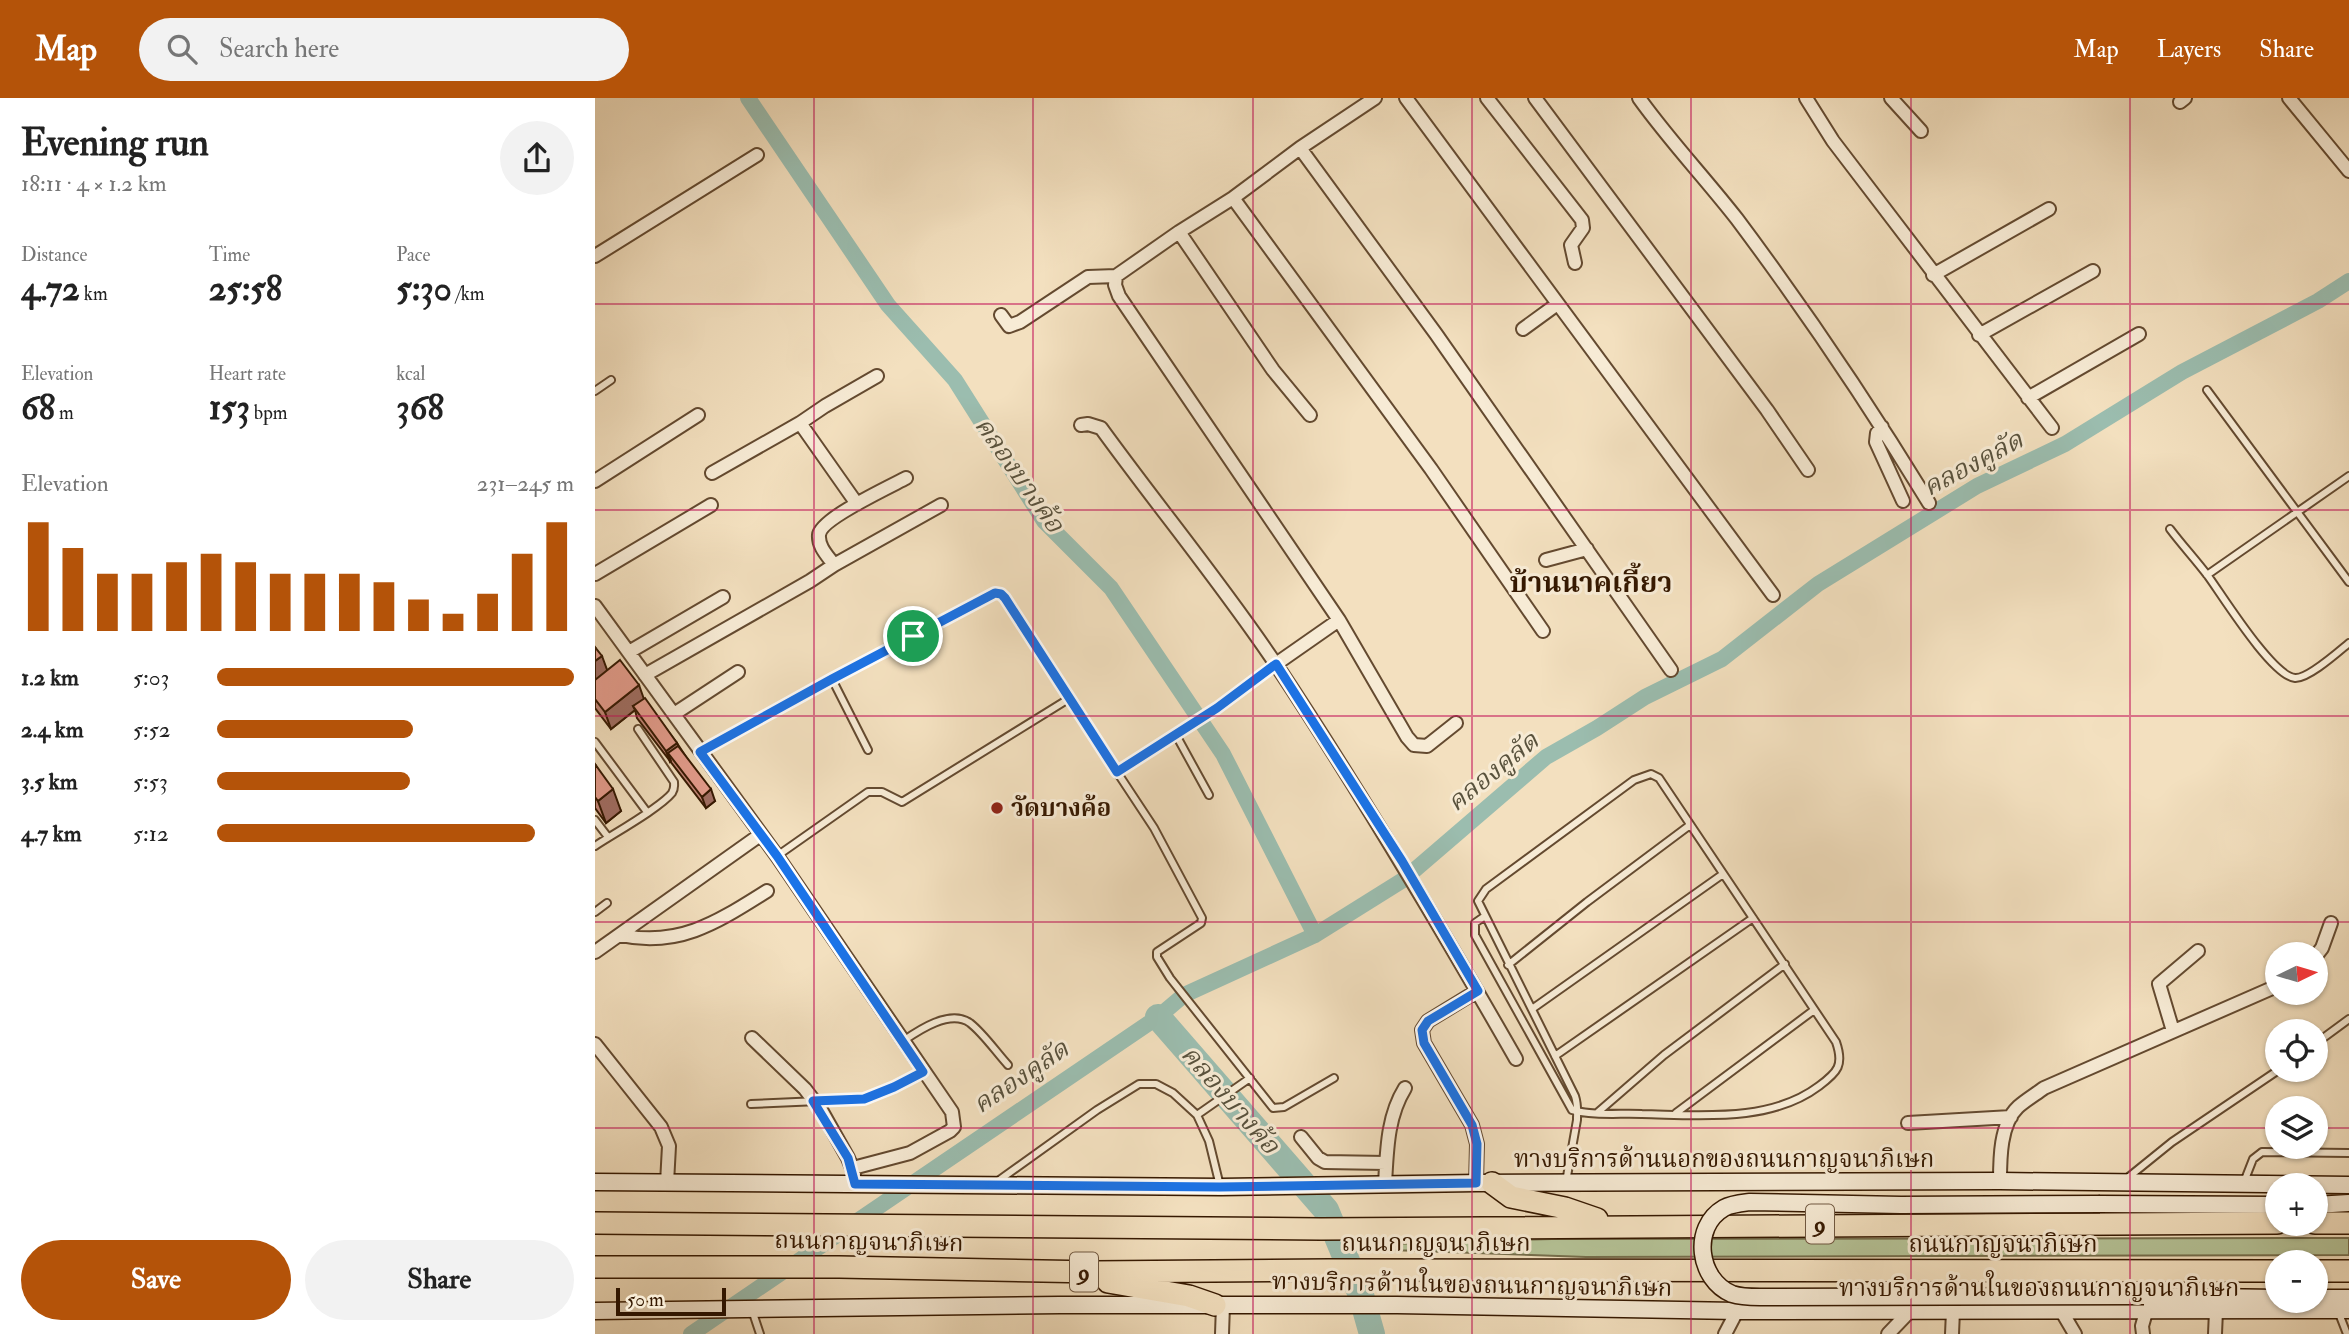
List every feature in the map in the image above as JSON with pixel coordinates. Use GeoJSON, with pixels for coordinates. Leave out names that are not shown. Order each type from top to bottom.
{"type":"FeatureCollection","features":[{"type":"Feature","properties":{"kind":"highway"},"geometry":{"type":"LineString","coordinates":[[1484,1183],[1511,1197],[1565,1208],[1610,1225]]}},
{"type":"Feature","properties":{"kind":"highway","name":"ถนนกาญจนาภิเษก"},"geometry":{"type":"LineString","coordinates":[[595,1223],[1321,1229],[1610,1225],[2265,1223]]}},
{"type":"Feature","properties":{"kind":"highway"},"geometry":{"type":"LineString","coordinates":[[2328,1223],[2349,1223]]}},
{"type":"Feature","properties":{"kind":"highway","name":"ถนนกาญจนาภิเษก"},"geometry":{"type":"LineString","coordinates":[[595,1267],[839,1267],[1095,1272],[2265,1271]]}},
{"type":"Feature","properties":{"kind":"highway"},"geometry":{"type":"LineString","coordinates":[[2328,1271],[2349,1271]]}},
{"type":"Feature","properties":{"kind":"highway"},"geometry":{"type":"LineString","coordinates":[[1095,1272],[1112,1283],[1189,1296],[1219,1305]]}},
{"type":"Feature","properties":{"kind":"main road","name":"ทางบริการด้านนอกของถนนกาญจนาภิเษก"},"geometry":{"type":"LineString","coordinates":[[595,1182],[854,1176],[874,1184],[1220,1187],[2000,1181],[2349,1185]]}},
{"type":"Feature","properties":{"kind":"main road"},"geometry":{"type":"LineString","coordinates":[[2265,1205],[1901,1205],[1750,1202],[1721,1209],[1704,1233],[1702,1253],[1706,1266],[1724,1289],[1750,1297],[2145,1304],[2265,1298]]}},
{"type":"Feature","properties":{"kind":"main road"},"geometry":{"type":"LineString","coordinates":[[2328,1204],[2349,1203]]}},
{"type":"Feature","properties":{"kind":"main road"},"geometry":{"type":"LineString","coordinates":[[2328,1298],[2349,1298]]}},
{"type":"Feature","properties":{"kind":"main road","name":"ทางบริการด้านในของถนนกาญจนาภิเษก"},"geometry":{"type":"LineString","coordinates":[[595,1311],[1397,1305],[1737,1311],[2062,1312],[2145,1304],[2216,1311],[2343,1310]]}},
{"type":"Feature","properties":{"kind":"street"},"geometry":{"type":"LineString","coordinates":[[1001,315],[1009,326],[1020,322],[1088,277],[1116,276],[1375,98]]}},
{"type":"Feature","properties":{"kind":"street"},"geometry":{"type":"LineString","coordinates":[[1406,98],[1556,305],[1773,595]]}},
{"type":"Feature","properties":{"kind":"street"},"geometry":{"type":"LineString","coordinates":[[1487,98],[1582,220],[1583,228],[1571,245],[1575,263]]}},
{"type":"Feature","properties":{"kind":"street"},"geometry":{"type":"LineString","coordinates":[[1535,98],[1767,410],[1808,470]]}},
{"type":"Feature","properties":{"kind":"street"},"geometry":{"type":"LineString","coordinates":[[1639,98],[1735,217],[1795,299],[1882,427],[1929,503]]}},
{"type":"Feature","properties":{"kind":"street"},"geometry":{"type":"LineString","coordinates":[[1806,98],[1833,141],[2052,428]]}},
{"type":"Feature","properties":{"kind":"street"},"geometry":{"type":"LineString","coordinates":[[1891,98],[1921,131]]}},
{"type":"Feature","properties":{"kind":"street"},"geometry":{"type":"LineString","coordinates":[[2289,98],[2349,171]]}},
{"type":"Feature","properties":{"kind":"street"},"geometry":{"type":"LineString","coordinates":[[1300,148],[1436,334],[1671,670]]}},
{"type":"Feature","properties":{"kind":"street"},"geometry":{"type":"LineString","coordinates":[[595,256],[757,155]]}},
{"type":"Feature","properties":{"kind":"street"},"geometry":{"type":"LineString","coordinates":[[1233,198],[1431,469],[1543,631]]}},
{"type":"Feature","properties":{"kind":"street"},"geometry":{"type":"LineString","coordinates":[[1933,275],[2049,209]]}},
{"type":"Feature","properties":{"kind":"street"},"geometry":{"type":"LineString","coordinates":[[1179,232],[1273,370],[1310,415]]}},
{"type":"Feature","properties":{"kind":"street"},"geometry":{"type":"LineString","coordinates":[[1979,335],[2093,271]]}},
{"type":"Feature","properties":{"kind":"street"},"geometry":{"type":"LineString","coordinates":[[1116,276],[1115,285],[1119,296],[1339,620],[1407,737],[1414,745],[1427,746],[1456,723]]}},
{"type":"Feature","properties":{"kind":"street"},"geometry":{"type":"LineString","coordinates":[[1523,329],[1556,305]]}},
{"type":"Feature","properties":{"kind":"street"},"geometry":{"type":"LineString","coordinates":[[2028,398],[2139,334]]}},
{"type":"Feature","properties":{"kind":"street"},"geometry":{"type":"LineString","coordinates":[[712,473],[877,376]]}},
{"type":"Feature","properties":{"kind":"street"},"geometry":{"type":"LineString","coordinates":[[595,481],[698,415]]}},
{"type":"Feature","properties":{"kind":"street"},"geometry":{"type":"LineString","coordinates":[[800,423],[857,504]]}},
{"type":"Feature","properties":{"kind":"street"},"geometry":{"type":"LineString","coordinates":[[1081,425],[1101,428],[1276,664],[1402,861],[1517,1059]]}},
{"type":"Feature","properties":{"kind":"street"},"geometry":{"type":"LineString","coordinates":[[1882,427],[1877,433],[1876,442],[1903,501]]}},
{"type":"Feature","properties":{"kind":"street"},"geometry":{"type":"LineString","coordinates":[[834,565],[824,551],[820,531],[857,504],[906,478]]}},
{"type":"Feature","properties":{"kind":"street"},"geometry":{"type":"LineString","coordinates":[[595,574],[711,505]]}},
{"type":"Feature","properties":{"kind":"street"},"geometry":{"type":"LineString","coordinates":[[645,675],[941,505]]}},
{"type":"Feature","properties":{"kind":"street"},"geometry":{"type":"LineString","coordinates":[[1545,560],[1587,549]]}},
{"type":"Feature","properties":{"kind":"street"},"geometry":{"type":"LineString","coordinates":[[629,652],[723,597]]}},
{"type":"Feature","properties":{"kind":"street"},"geometry":{"type":"LineString","coordinates":[[595,606],[777,856],[952,1112],[954,1127],[910,1153],[854,1176],[805,1089],[752,1038]]}},
{"type":"Feature","properties":{"kind":"street"},"geometry":{"type":"LineString","coordinates":[[1276,664],[1339,620]]}},
{"type":"Feature","properties":{"kind":"street"},"geometry":{"type":"LineString","coordinates":[[674,714],[737,672]]}},
{"type":"Feature","properties":{"kind":"street"},"geometry":{"type":"LineString","coordinates":[[595,952],[760,835]]}},
{"type":"Feature","properties":{"kind":"street"},"geometry":{"type":"LineString","coordinates":[[620,936],[645,939],[678,936],[704,929],[767,891]]}},
{"type":"Feature","properties":{"kind":"street"},"geometry":{"type":"LineString","coordinates":[[2324,942],[2331,923]]}},
{"type":"Feature","properties":{"kind":"street"},"geometry":{"type":"LineString","coordinates":[[2173,1031],[2159,984],[2198,951]]}},
{"type":"Feature","properties":{"kind":"street"},"geometry":{"type":"LineString","coordinates":[[1478,991],[1428,1021],[1422,1030],[1424,1043],[1472,1125],[1484,1183]]}},
{"type":"Feature","properties":{"kind":"street"},"geometry":{"type":"LineString","coordinates":[[2000,1181],[2002,1147],[2011,1118],[2016,1109],[2045,1088],[2265,991]]}},
{"type":"Feature","properties":{"kind":"street"},"geometry":{"type":"LineString","coordinates":[[595,1044],[661,1127],[669,1146],[667,1182]]}},
{"type":"Feature","properties":{"kind":"street"},"geometry":{"type":"LineString","coordinates":[[1385,1184],[1390,1125],[1396,1102],[1405,1088]]}},
{"type":"Feature","properties":{"kind":"street"},"geometry":{"type":"LineString","coordinates":[[1908,1123],[2011,1118]]}},
{"type":"Feature","properties":{"kind":"street"},"geometry":{"type":"LineString","coordinates":[[1301,1137],[1318,1158],[1325,1162],[1387,1163]]}},
{"type":"Feature","properties":{"kind":"street"},"geometry":{"type":"LineString","coordinates":[[2143,1334],[2145,1304]]}},
{"type":"Feature","properties":{"kind":"street"},"geometry":{"type":"LineString","coordinates":[[1219,1305],[1222,1334]]}},
{"type":"Feature","properties":{"kind":"street"},"geometry":{"type":"LineString","coordinates":[[1725,1334],[1737,1311]]}},
{"type":"Feature","properties":{"kind":"street"},"geometry":{"type":"LineString","coordinates":[[1888,1334],[1910,1311]]}},
{"type":"Feature","properties":{"kind":"street"},"geometry":{"type":"LineString","coordinates":[[1952,1334],[1953,1311]]}},
{"type":"Feature","properties":{"kind":"street"},"geometry":{"type":"LineString","coordinates":[[2215,1334],[2216,1311]]}},
{"type":"Feature","properties":{"kind":"street"},"geometry":{"type":"LineString","coordinates":[[2062,1312],[2075,1334]]}},
{"type":"Feature","properties":{"kind":"lane"},"geometry":{"type":"LineString","coordinates":[[595,391],[611,380]]}},
{"type":"Feature","properties":{"kind":"lane"},"geometry":{"type":"LineString","coordinates":[[2207,390],[2349,582]]}},
{"type":"Feature","properties":{"kind":"lane"},"geometry":{"type":"LineString","coordinates":[[2207,575],[2349,477]]}},
{"type":"Feature","properties":{"kind":"lane"},"geometry":{"type":"LineString","coordinates":[[2170,529],[2262,651],[2287,676],[2296,678],[2309,673],[2349,643]]}},
{"type":"Feature","properties":{"kind":"lane"},"geometry":{"type":"LineString","coordinates":[[700,752],[995,593],[1001,594],[1154,828],[1202,918],[1201,923],[1157,952],[1157,957],[1170,978],[1248,1080],[1273,1108],[1284,1107],[1334,1078]]}},
{"type":"Feature","properties":{"kind":"lane"},"geometry":{"type":"LineString","coordinates":[[1117,772],[1217,708],[1276,664]]}},
{"type":"Feature","properties":{"kind":"lane"},"geometry":{"type":"LineString","coordinates":[[832,679],[868,750]]}},
{"type":"Feature","properties":{"kind":"lane"},"geometry":{"type":"LineString","coordinates":[[777,856],[868,792],[881,792],[902,802],[1070,698]]}},
{"type":"Feature","properties":{"kind":"lane"},"geometry":{"type":"LineString","coordinates":[[595,846],[671,793],[674,782],[638,729]]}},
{"type":"Feature","properties":{"kind":"lane"},"geometry":{"type":"LineString","coordinates":[[1176,734],[1209,795]]}},
{"type":"Feature","properties":{"kind":"lane"},"geometry":{"type":"LineString","coordinates":[[595,742],[647,812]]}},
{"type":"Feature","properties":{"kind":"lane"},"geometry":{"type":"LineString","coordinates":[[1485,916],[1475,923],[1475,935],[1572,1110],[1577,1111],[1597,1113],[1674,1115],[1748,1113],[1779,1107],[1815,1090],[1828,1080],[1838,1069],[1841,1056],[1836,1042],[1785,964],[1659,778],[1651,774],[1634,780],[1486,889],[1478,901],[1575,1096],[1577,1111],[1566,1183]]}},
{"type":"Feature","properties":{"kind":"lane"},"geometry":{"type":"LineString","coordinates":[[595,820],[608,837]]}},
{"type":"Feature","properties":{"kind":"lane"},"geometry":{"type":"LineString","coordinates":[[1508,965],[1690,825]]}},
{"type":"Feature","properties":{"kind":"lane"},"geometry":{"type":"LineString","coordinates":[[1532,1009],[1723,874]]}},
{"type":"Feature","properties":{"kind":"lane"},"geometry":{"type":"LineString","coordinates":[[595,912],[607,903]]}},
{"type":"Feature","properties":{"kind":"lane"},"geometry":{"type":"LineString","coordinates":[[1555,1056],[1753,918]]}},
{"type":"Feature","properties":{"kind":"lane"},"geometry":{"type":"LineString","coordinates":[[1597,1113],[1664,1055],[1785,964]]}},
{"type":"Feature","properties":{"kind":"lane"},"geometry":{"type":"LineString","coordinates":[[1674,1115],[1814,1010]]}},
{"type":"Feature","properties":{"kind":"lane"},"geometry":{"type":"LineString","coordinates":[[903,1041],[938,1022],[960,1019],[970,1023],[1008,1065]]}},
{"type":"Feature","properties":{"kind":"lane"},"geometry":{"type":"LineString","coordinates":[[2328,1034],[2349,1019]]}},
{"type":"Feature","properties":{"kind":"lane"},"geometry":{"type":"LineString","coordinates":[[751,1104],[864,1099],[923,1072]]}},
{"type":"Feature","properties":{"kind":"lane"},"geometry":{"type":"LineString","coordinates":[[2123,1182],[2172,1142],[2265,1079]]}},
{"type":"Feature","properties":{"kind":"lane"},"geometry":{"type":"LineString","coordinates":[[1197,1115],[1248,1080]]}},
{"type":"Feature","properties":{"kind":"lane"},"geometry":{"type":"LineString","coordinates":[[994,1184],[1097,1110],[1139,1084],[1156,1084],[1173,1093],[1197,1115],[1209,1141],[1220,1187]]}},
{"type":"Feature","properties":{"kind":"lane"},"geometry":{"type":"LineString","coordinates":[[2243,1183],[2253,1159],[2262,1152],[2349,1153]]}},
{"type":"Feature","properties":{"kind":"lane"},"geometry":{"type":"LineString","coordinates":[[746,1308],[760,1334]]}},
{"type":"Feature","properties":{"kind":"lane"},"geometry":{"type":"LineString","coordinates":[[2343,1310],[2347,1334]]}},
{"type":"Feature","properties":{"kind":"green space"},"geometry":{"type":"Polygon","coordinates":[[[2349,1238],[2349,1255],[2328,1255],[2328,1250],[2265,1250],[2265,1255],[1586,1257],[1391,1250],[1391,1244],[1552,1239],[2349,1238]]]}},
{"type":"Feature","properties":{"kind":"building"},"geometry":{"type":"Polygon","coordinates":[[[595,647],[602,656],[595,661],[595,647]]]}},
{"type":"Feature","properties":{"kind":"building"},"geometry":{"type":"Polygon","coordinates":[[[620,660],[639,685],[605,712],[595,699],[595,680],[620,660]]]}},
{"type":"Feature","properties":{"kind":"building"},"geometry":{"type":"Polygon","coordinates":[[[645,698],[677,743],[666,751],[633,706],[645,698]]]}},
{"type":"Feature","properties":{"kind":"building"},"geometry":{"type":"Polygon","coordinates":[[[678,746],[711,789],[702,797],[668,753],[678,746]]]}},
{"type":"Feature","properties":{"kind":"building"},"geometry":{"type":"Polygon","coordinates":[[[595,764],[613,789],[598,801],[595,797],[595,764]]]}},
{"type":"Feature","properties":{"kind":"waterway","name":"คลองบางค้อ"},"geometry":{"type":"LineString","coordinates":[[748,98],[888,305],[955,380],[1044,521],[1111,588],[1223,754],[1315,935]]}},
{"type":"Feature","properties":{"kind":"waterway","name":"คลองคูลัด"},"geometry":{"type":"LineString","coordinates":[[691,1334],[1158,1017],[1184,995],[1315,935],[1403,880],[1546,757],[1645,697],[1722,659],[1818,584],[1977,486],[2065,444],[2182,372],[2318,301],[2349,281]]}},
{"type":"Feature","properties":{"kind":"waterway","name":"คลองบางค้อ"},"geometry":{"type":"LineString","coordinates":[[1158,1017],[1326,1210],[1361,1295],[1372,1334]]}},
{"type":"Feature","properties":{"kind":"place","name":"วัดบางค้อ"},"geometry":{"type":"Point","coordinates":[997,808]}},
{"type":"Feature","properties":{"kind":"district","name":"บ้านนาคเกี้ยว"},"geometry":{"type":"Point","coordinates":[1591,583]}},
{"type":"Feature","properties":{"kind":"route"},"geometry":{"type":"LineString","coordinates":[[995,593],[1001,594],[1117,772],[1217,708],[1276,664],[1402,861],[1478,991],[1428,1021],[1422,1030],[1424,1043],[1472,1125],[1477,1144],[1476,1183],[1220,1187],[855,1184],[853,1168],[848,1158],[821,1110],[813,1101],[864,1099],[923,1072],[777,856],[700,752],[913,636],[995,593]]}}]}
